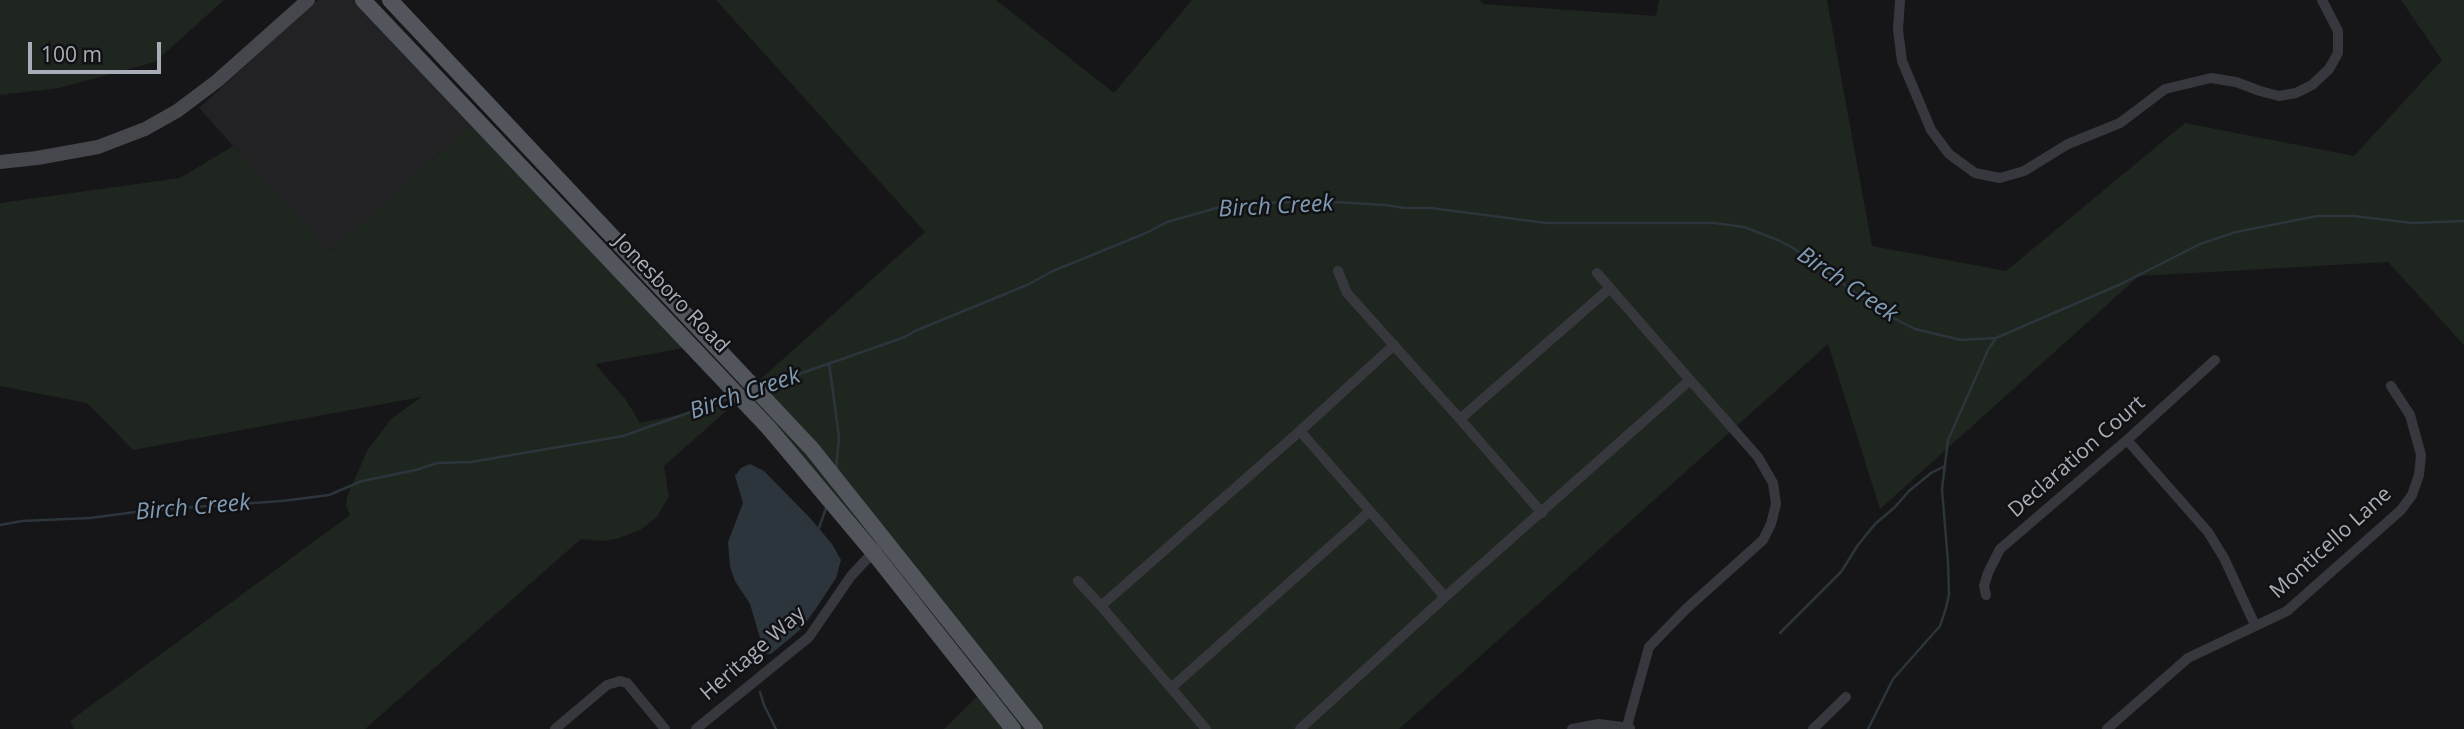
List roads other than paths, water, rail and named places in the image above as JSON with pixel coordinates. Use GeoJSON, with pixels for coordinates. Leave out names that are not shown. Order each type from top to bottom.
{"type":"FeatureCollection","features":[{"type":"Feature","properties":{"kind":"main road","name":"Jonesboro Road"},"geometry":{"type":"LineString","coordinates":[[390,0],[812,449],[1035,729]]}},
{"type":"Feature","properties":{"kind":"main road","name":"Jonesboro Road"},"geometry":{"type":"LineString","coordinates":[[361,1],[768,427],[873,552],[1013,729]]}},
{"type":"Feature","properties":{"kind":"street"},"geometry":{"type":"LineString","coordinates":[[1,161],[37,158],[98,147],[145,129],[177,111],[217,81],[308,0]]}},
{"type":"Feature","properties":{"kind":"street"},"geometry":{"type":"LineString","coordinates":[[1900,0],[1898,30],[1902,61],[1931,130],[1948,154],[1975,173],[2000,178],[2024,171],[2068,144],[2120,123],[2165,89],[2210,78],[2236,82],[2279,96],[2296,93],[2312,85],[2329,69],[2338,53],[2338,32],[2322,0]]}},
{"type":"Feature","properties":{"kind":"street"},"geometry":{"type":"LineString","coordinates":[[1338,271],[1347,293],[1542,513]]}},
{"type":"Feature","properties":{"kind":"street"},"geometry":{"type":"LineString","coordinates":[[1572,729],[1599,724],[1630,728],[1649,647],[1686,608],[1763,540],[1771,524],[1776,503],[1773,483],[1758,457],[1597,273]]}},
{"type":"Feature","properties":{"kind":"street"},"geometry":{"type":"LineString","coordinates":[[1460,419],[1610,288]]}},
{"type":"Feature","properties":{"kind":"street"},"geometry":{"type":"LineString","coordinates":[[1101,606],[1394,345]]}},
{"type":"Feature","properties":{"kind":"street","name":"Declaration Court"},"geometry":{"type":"LineString","coordinates":[[1986,595],[1984,586],[2000,549],[2215,360]]}},
{"type":"Feature","properties":{"kind":"street"},"geometry":{"type":"LineString","coordinates":[[1300,729],[1690,380]]}},
{"type":"Feature","properties":{"kind":"street","name":"Monticello Lane"},"geometry":{"type":"LineString","coordinates":[[2107,729],[2188,658],[2287,611],[2401,510],[2412,495],[2419,475],[2421,455],[2410,415],[2391,386]]}},
{"type":"Feature","properties":{"kind":"street"},"geometry":{"type":"LineString","coordinates":[[1300,431],[1445,597]]}},
{"type":"Feature","properties":{"kind":"street"},"geometry":{"type":"LineString","coordinates":[[2127,440],[2208,532],[2224,558],[2255,625]]}},
{"type":"Feature","properties":{"kind":"street"},"geometry":{"type":"LineString","coordinates":[[1171,688],[1370,511]]}},
{"type":"Feature","properties":{"kind":"street","name":"Heritage Way"},"geometry":{"type":"LineString","coordinates":[[696,729],[809,637],[841,590],[885,541]]}},
{"type":"Feature","properties":{"kind":"street"},"geometry":{"type":"LineString","coordinates":[[1078,581],[1206,729]]}},
{"type":"Feature","properties":{"kind":"street"},"geometry":{"type":"LineString","coordinates":[[555,729],[607,685],[620,681],[627,683],[665,729]]}},
{"type":"Feature","properties":{"kind":"street"},"geometry":{"type":"LineString","coordinates":[[1813,729],[1846,697]]}},
{"type":"Feature","properties":{"kind":"waterway","name":"Birch Creek"},"geometry":{"type":"LineString","coordinates":[[762,387],[905,337],[1167,222],[1231,204],[1317,201],[1431,208],[1546,223],[1714,223],[1744,227],[1793,248],[1885,314],[1915,329],[1961,340],[1996,338],[2121,284],[2200,244],[2236,232],[2317,216],[2354,216],[2412,223],[2464,221]]}},
{"type":"Feature","properties":{"kind":"waterway"},"geometry":{"type":"LineString","coordinates":[[1868,729],[1893,679],[1940,626],[1946,608],[1949,594],[1948,562],[1942,489],[1948,440],[1988,350],[1996,338]]}},
{"type":"Feature","properties":{"kind":"waterway"},"geometry":{"type":"LineString","coordinates":[[829,363],[839,437],[836,471]]}},
{"type":"Feature","properties":{"kind":"waterway","name":"Birch Creek"},"geometry":{"type":"LineString","coordinates":[[0,525],[329,495],[362,481],[437,463],[471,462],[623,436],[733,397]]}},
{"type":"Feature","properties":{"kind":"waterway"},"geometry":{"type":"LineString","coordinates":[[1780,633],[1841,572],[1875,524],[1909,491],[1943,467]]}},
{"type":"Feature","properties":{"kind":"waterway"},"geometry":{"type":"LineString","coordinates":[[819,528],[826,508]]}},
{"type":"Feature","properties":{"kind":"waterway"},"geometry":{"type":"LineString","coordinates":[[760,692],[776,729]]}}]}
